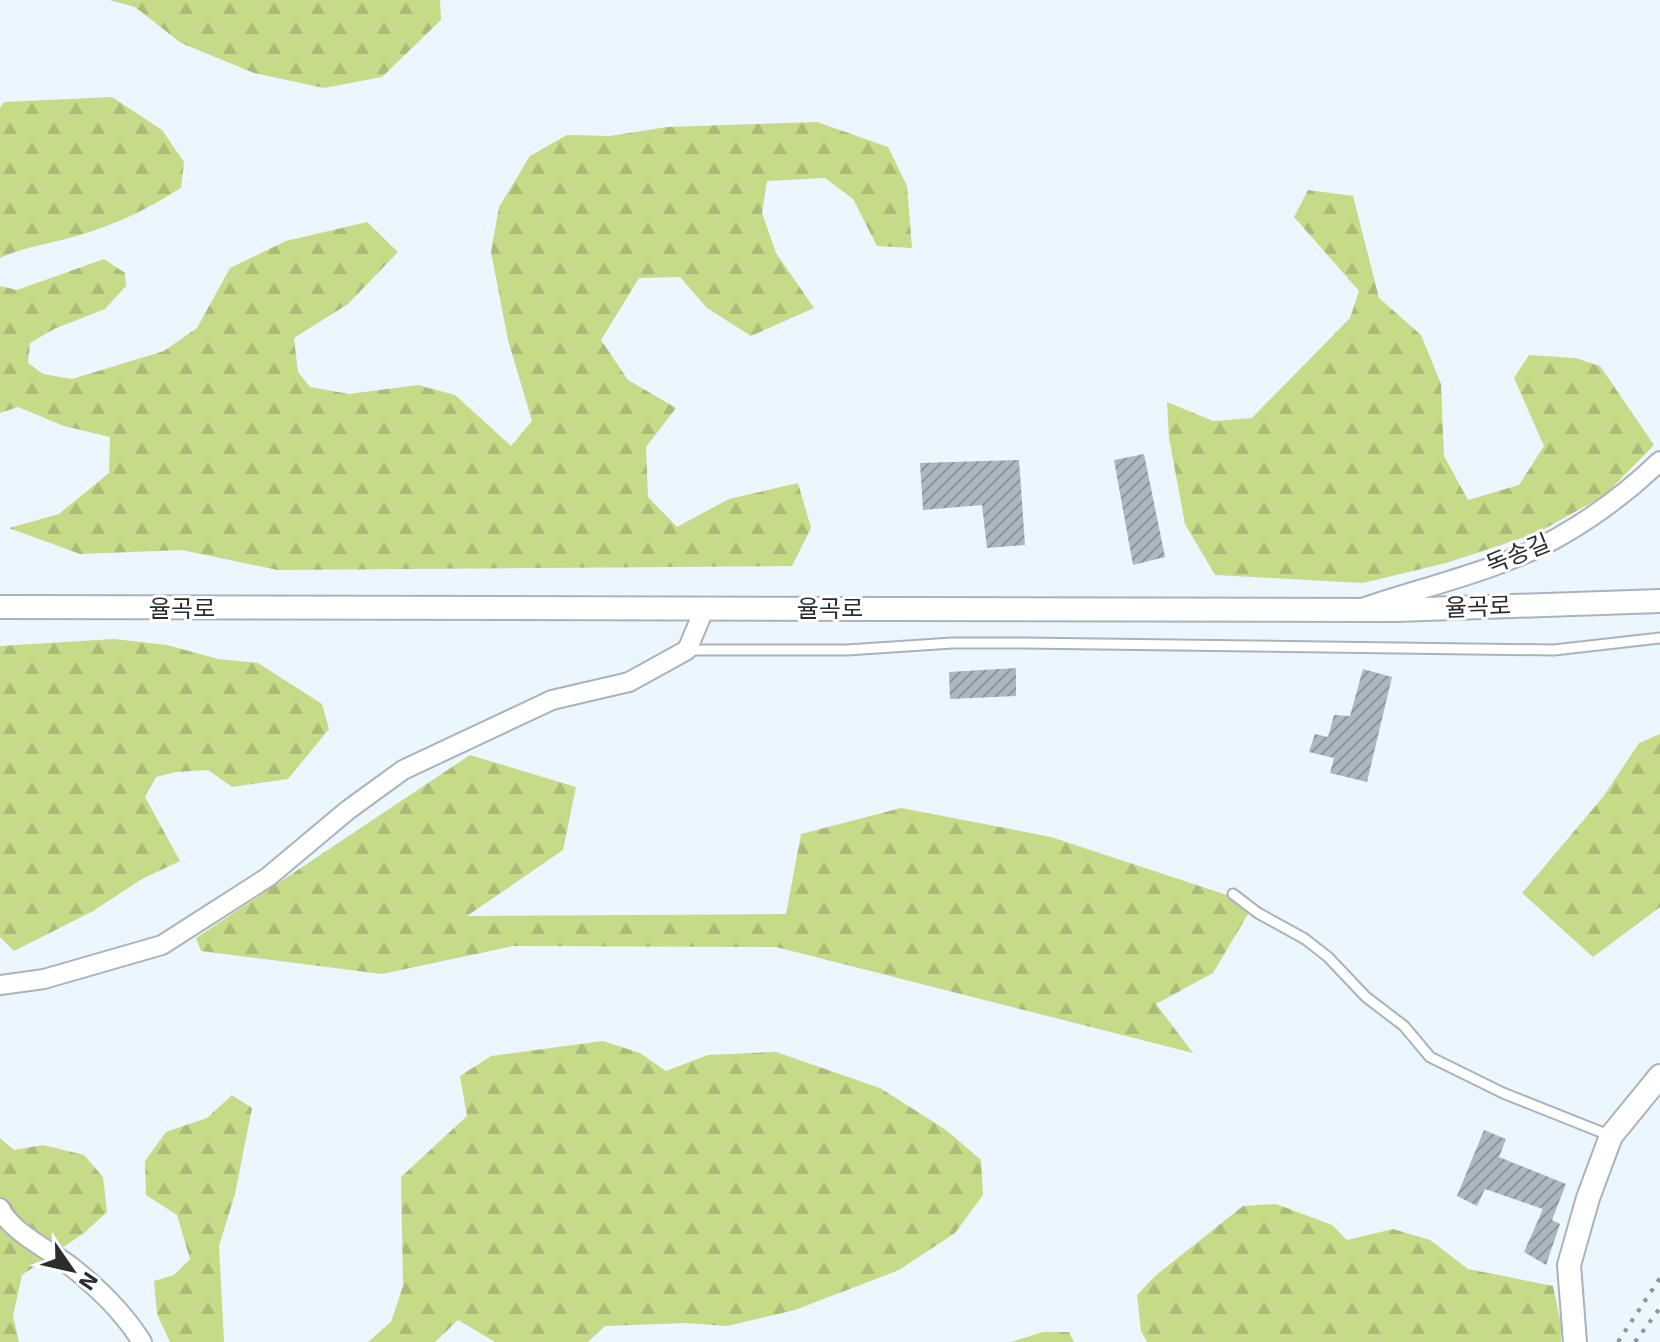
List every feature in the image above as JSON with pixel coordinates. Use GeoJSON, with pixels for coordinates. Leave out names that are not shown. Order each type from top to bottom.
{"type":"FeatureCollection","features":[{"type":"Feature","properties":{"kind":"street","name":"독송길"},"geometry":{"type":"LineString","coordinates":[[1356,610],[1504,561],[1561,536],[1637,483],[1660,461]]}},
{"type":"Feature","properties":{"kind":"street","name":"율곡로"},"geometry":{"type":"LineString","coordinates":[[0,607],[1356,610],[1660,601]]}},
{"type":"Feature","properties":{"kind":"street"},"geometry":{"type":"LineString","coordinates":[[0,985],[44,979],[162,945],[268,877],[348,810],[403,770],[552,700],[629,682],[687,650],[704,610]]}},
{"type":"Feature","properties":{"kind":"street"},"geometry":{"type":"LineString","coordinates":[[1575,1342],[1569,1265],[1588,1198],[1611,1136],[1660,1076]]}},
{"type":"Feature","properties":{"kind":"street"},"geometry":{"type":"LineString","coordinates":[[0,1208],[15,1227],[70,1265],[110,1299],[142,1342]]}},
{"type":"Feature","properties":{"kind":"lane"},"geometry":{"type":"LineString","coordinates":[[687,650],[847,650],[952,643],[1554,650],[1660,638]]}},
{"type":"Feature","properties":{"kind":"lane"},"geometry":{"type":"LineString","coordinates":[[1233,894],[1328,957],[1366,997],[1404,1026],[1430,1057],[1503,1093],[1611,1136]]}},
{"type":"Feature","properties":{"kind":"green space"},"geometry":{"type":"Polygon","coordinates":[[[109,0],[440,0],[441,20],[382,77],[324,88],[254,73],[181,43],[135,7],[109,0]]]}},
{"type":"Feature","properties":{"kind":"green space"},"geometry":{"type":"Polygon","coordinates":[[[112,97],[162,130],[184,162],[181,188],[102,228],[0,258],[0,108],[4,102],[112,97]]]}},
{"type":"Feature","properties":{"kind":"green space"},"geometry":{"type":"Polygon","coordinates":[[[817,122],[888,147],[907,186],[912,248],[877,246],[853,199],[825,178],[767,181],[762,213],[776,253],[814,308],[751,336],[707,308],[680,277],[639,278],[601,340],[628,380],[676,408],[646,447],[648,497],[677,527],[729,499],[798,483],[811,528],[792,566],[278,570],[182,550],[80,554],[9,528],[59,514],[109,473],[110,437],[64,426],[18,407],[0,413],[0,286],[17,290],[104,259],[125,273],[126,286],[105,309],[54,329],[30,343],[28,363],[43,374],[72,379],[164,351],[197,328],[230,268],[286,241],[367,222],[398,252],[348,304],[294,338],[298,372],[310,387],[349,394],[418,385],[455,395],[511,446],[532,421],[508,340],[491,252],[499,207],[530,156],[567,135],[610,136],[667,127],[817,122]]]}},
{"type":"Feature","properties":{"kind":"green space"},"geometry":{"type":"Polygon","coordinates":[[[1308,190],[1353,196],[1379,298],[1421,335],[1441,384],[1444,456],[1468,500],[1519,485],[1544,446],[1514,378],[1529,355],[1575,358],[1600,366],[1654,445],[1605,495],[1537,533],[1446,563],[1363,583],[1215,575],[1185,524],[1169,438],[1167,402],[1213,421],[1252,418],[1350,318],[1359,291],[1294,217],[1308,190]]]}},
{"type":"Feature","properties":{"kind":"green space"},"geometry":{"type":"Polygon","coordinates":[[[114,639],[167,645],[218,659],[258,663],[322,704],[329,729],[288,779],[232,787],[208,770],[156,777],[145,797],[180,861],[142,879],[93,911],[14,951],[0,937],[0,646],[114,639]]]}},
{"type":"Feature","properties":{"kind":"green space"},"geometry":{"type":"Polygon","coordinates":[[[1660,734],[1660,907],[1593,957],[1522,893],[1603,797],[1639,743],[1660,734]]]}},
{"type":"Feature","properties":{"kind":"green space"},"geometry":{"type":"Polygon","coordinates":[[[470,755],[576,787],[563,850],[467,916],[786,914],[801,834],[901,808],[1051,837],[1254,904],[1213,973],[1156,1004],[1193,1053],[776,947],[513,946],[382,974],[201,951],[196,938],[470,755]]]}},
{"type":"Feature","properties":{"kind":"green space"},"geometry":{"type":"Polygon","coordinates":[[[603,1041],[640,1053],[666,1071],[708,1055],[776,1052],[880,1088],[946,1130],[981,1160],[983,1195],[955,1233],[899,1270],[795,1310],[727,1326],[686,1323],[605,1326],[588,1342],[495,1342],[458,1320],[435,1342],[368,1342],[391,1322],[403,1286],[401,1177],[467,1116],[460,1076],[491,1056],[603,1041]]]}},
{"type":"Feature","properties":{"kind":"green space"},"geometry":{"type":"Polygon","coordinates":[[[232,1095],[252,1108],[235,1194],[219,1246],[224,1342],[170,1342],[157,1314],[154,1281],[174,1275],[190,1259],[177,1215],[146,1195],[145,1161],[166,1132],[207,1118],[232,1095]]]}},
{"type":"Feature","properties":{"kind":"green space"},"geometry":{"type":"Polygon","coordinates":[[[0,1138],[14,1150],[43,1145],[84,1155],[103,1177],[107,1212],[84,1233],[22,1275],[13,1316],[19,1342],[0,1342],[0,1138]]]}},
{"type":"Feature","properties":{"kind":"green space"},"geometry":{"type":"Polygon","coordinates":[[[1276,1204],[1332,1225],[1347,1240],[1393,1229],[1430,1240],[1468,1269],[1553,1286],[1562,1329],[1561,1342],[1147,1342],[1141,1331],[1137,1295],[1155,1276],[1243,1206],[1276,1204]]]}},
{"type":"Feature","properties":{"kind":"green space"},"geometry":{"type":"Polygon","coordinates":[[[1043,1332],[1069,1332],[1074,1342],[1011,1342],[1043,1332]]]}},
{"type":"Feature","properties":{"kind":"building"},"geometry":{"type":"Polygon","coordinates":[[[1144,454],[1165,557],[1133,565],[1114,460],[1144,454]]]}},
{"type":"Feature","properties":{"kind":"building"},"geometry":{"type":"Polygon","coordinates":[[[1019,460],[1025,545],[987,548],[982,505],[923,510],[920,463],[1019,460]]]}},
{"type":"Feature","properties":{"kind":"building"},"geometry":{"type":"Polygon","coordinates":[[[1016,668],[1016,696],[950,699],[949,672],[1016,668]]]}},
{"type":"Feature","properties":{"kind":"building"},"geometry":{"type":"Polygon","coordinates":[[[1363,669],[1392,677],[1367,782],[1330,773],[1334,758],[1309,752],[1315,734],[1328,737],[1334,715],[1350,716],[1363,669]]]}},
{"type":"Feature","properties":{"kind":"building"},"geometry":{"type":"Polygon","coordinates":[[[1484,1130],[1506,1139],[1499,1157],[1566,1184],[1552,1220],[1560,1224],[1546,1265],[1524,1252],[1543,1209],[1485,1189],[1477,1206],[1457,1196],[1484,1130]]]}},
{"type":"Feature","properties":{"kind":"railway"},"geometry":{"type":"LineString","coordinates":[[1618,1342],[1660,1278]]}},
{"type":"Feature","properties":{"kind":"railway"},"geometry":{"type":"LineString","coordinates":[[1635,1342],[1660,1308]]}}]}
